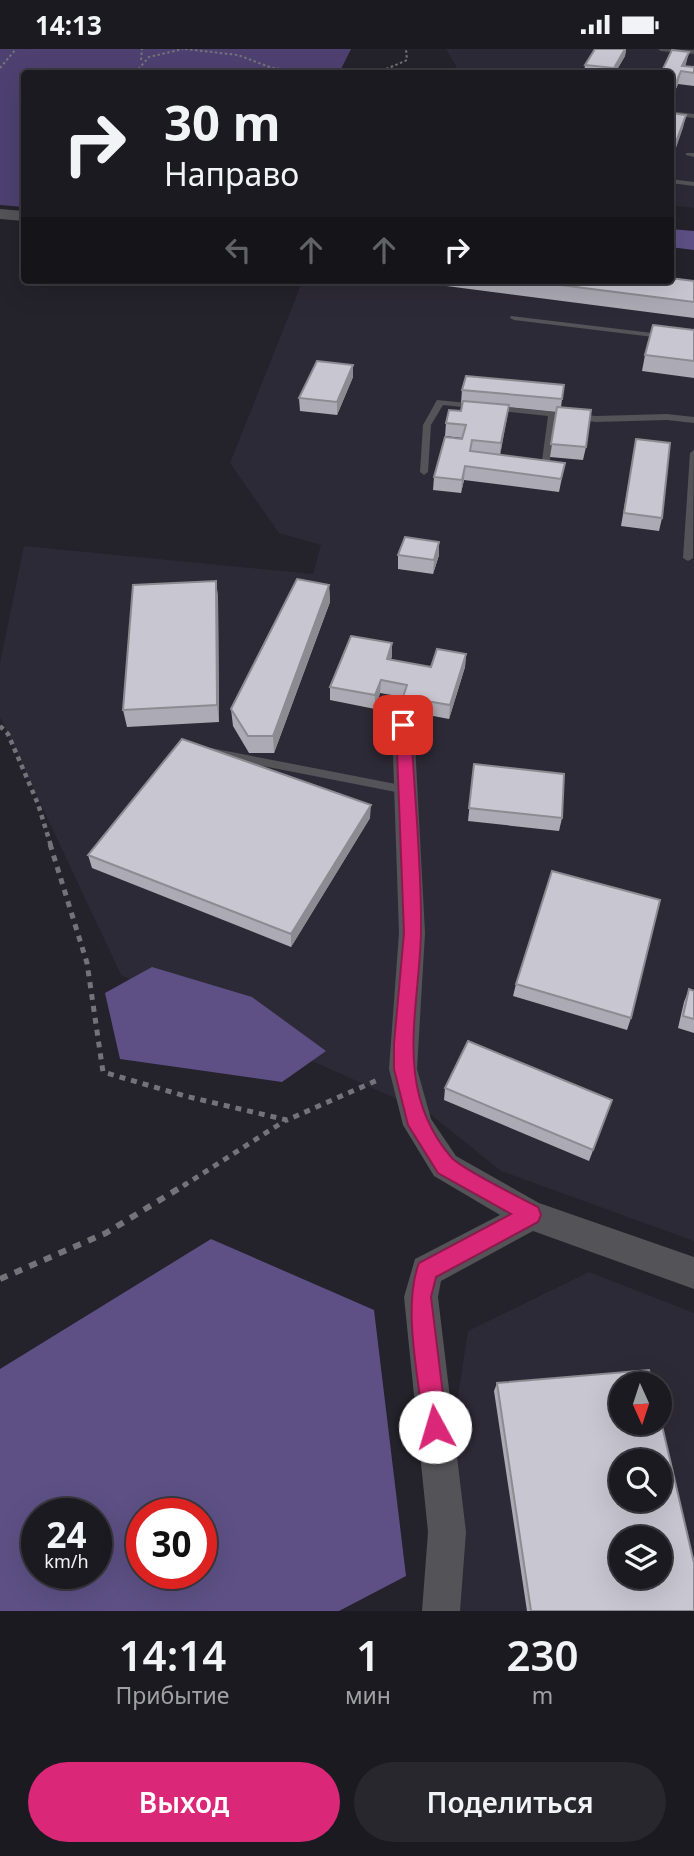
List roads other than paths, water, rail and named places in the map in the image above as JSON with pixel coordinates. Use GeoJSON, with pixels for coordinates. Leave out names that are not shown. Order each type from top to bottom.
{"type":"FeatureCollection","features":[{"type":"Feature","properties":{"kind":"street"},"geometry":{"type":"LineString","coordinates":[[0,214],[21,216]]}},
{"type":"Feature","properties":{"kind":"street"},"geometry":{"type":"LineString","coordinates":[[403,725],[412,933],[403,1069],[418,1125],[445,1166],[531,1215],[694,1273]]}},
{"type":"Feature","properties":{"kind":"street"},"geometry":{"type":"LineString","coordinates":[[441,1611],[447,1532],[421,1297],[427,1271],[531,1215]]}},
{"type":"Feature","properties":{"kind":"lane"},"geometry":{"type":"LineString","coordinates":[[661,49],[694,52]]}},
{"type":"Feature","properties":{"kind":"lane"},"geometry":{"type":"LineString","coordinates":[[674,114],[694,116]]}},
{"type":"Feature","properties":{"kind":"lane"},"geometry":{"type":"LineString","coordinates":[[674,182],[694,184]]}},
{"type":"Feature","properties":{"kind":"lane"},"geometry":{"type":"LineString","coordinates":[[514,318],[694,340]]}},
{"type":"Feature","properties":{"kind":"lane"},"geometry":{"type":"LineString","coordinates":[[424,472],[427,425],[440,402],[597,419],[694,419]]}},
{"type":"Feature","properties":{"kind":"lane"},"geometry":{"type":"LineString","coordinates":[[545,468],[552,414]]}},
{"type":"Feature","properties":{"kind":"lane"},"geometry":{"type":"LineString","coordinates":[[688,558],[694,453]]}},
{"type":"Feature","properties":{"kind":"lane"},"geometry":{"type":"LineString","coordinates":[[192,748],[406,790]]}}]}
